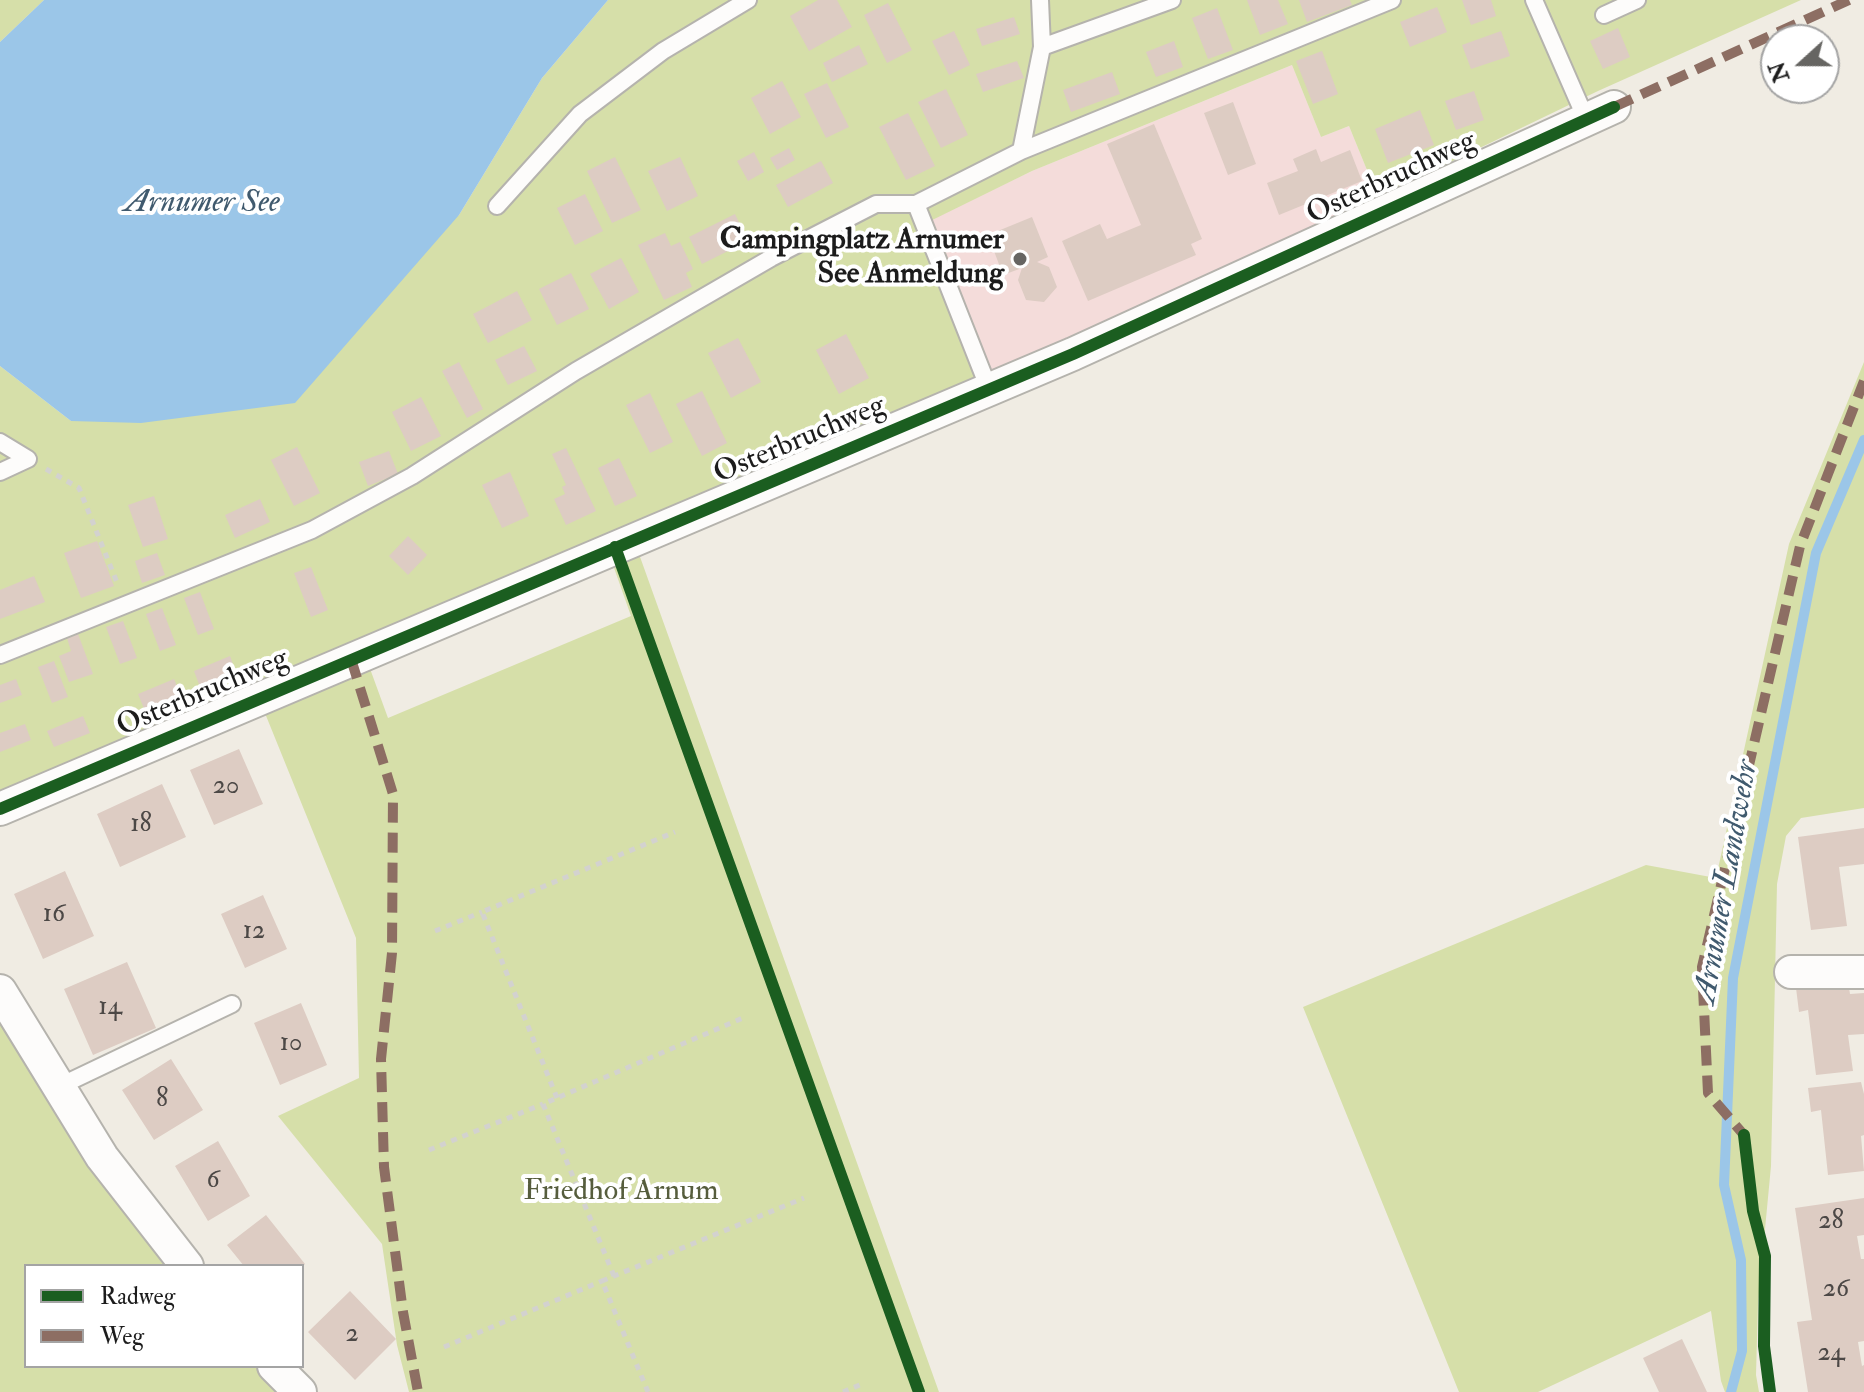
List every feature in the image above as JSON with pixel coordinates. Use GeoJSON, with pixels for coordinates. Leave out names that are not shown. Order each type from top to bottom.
{"type":"FeatureCollection","features":[{"type":"Feature","properties":{"kind":"street","name":"Osterbruchweg"},"geometry":{"type":"LineString","coordinates":[[0,809],[1087,347],[1600,113]]}},
{"type":"Feature","properties":{"kind":"street"},"geometry":{"type":"LineString","coordinates":[[1791,972],[1864,972]]}},
{"type":"Feature","properties":{"kind":"street"},"geometry":{"type":"LineString","coordinates":[[0,991],[102,1157],[185,1264]]}},
{"type":"Feature","properties":{"kind":"street"},"geometry":{"type":"LineString","coordinates":[[276,1368],[300,1392]]}},
{"type":"Feature","properties":{"kind":"lane"},"geometry":{"type":"LineString","coordinates":[[497,206],[580,114],[663,51],[748,0]]}},
{"type":"Feature","properties":{"kind":"lane"},"geometry":{"type":"LineString","coordinates":[[1021,151],[1042,47],[1040,0]]}},
{"type":"Feature","properties":{"kind":"lane"},"geometry":{"type":"LineString","coordinates":[[1042,47],[1172,0]]}},
{"type":"Feature","properties":{"kind":"lane"},"geometry":{"type":"LineString","coordinates":[[0,655],[312,530],[412,476],[589,363],[771,258],[876,204],[916,204],[1021,151],[1392,0]]}},
{"type":"Feature","properties":{"kind":"lane"},"geometry":{"type":"LineString","coordinates":[[1534,0],[1600,113]]}},
{"type":"Feature","properties":{"kind":"lane"},"geometry":{"type":"LineString","coordinates":[[1604,15],[1637,0]]}},
{"type":"Feature","properties":{"kind":"lane"},"geometry":{"type":"LineString","coordinates":[[916,204],[989,389]]}},
{"type":"Feature","properties":{"kind":"lane"},"geometry":{"type":"LineString","coordinates":[[0,442],[28,459]]}},
{"type":"Feature","properties":{"kind":"lane"},"geometry":{"type":"LineString","coordinates":[[0,472],[28,459]]}},
{"type":"Feature","properties":{"kind":"lane"},"geometry":{"type":"LineString","coordinates":[[58,1087],[232,1004]]}},
{"type":"Feature","properties":{"kind":"path"},"geometry":{"type":"LineString","coordinates":[[28,459],[79,488],[125,604]]}},
{"type":"Feature","properties":{"kind":"path"},"geometry":{"type":"LineString","coordinates":[[435,931],[675,832]]}},
{"type":"Feature","properties":{"kind":"path"},"geometry":{"type":"LineString","coordinates":[[482,912],[557,1098]]}},
{"type":"Feature","properties":{"kind":"path"},"geometry":{"type":"LineString","coordinates":[[429,1150],[745,1017]]}},
{"type":"Feature","properties":{"kind":"path"},"geometry":{"type":"LineString","coordinates":[[543,1104],[614,1276]]}},
{"type":"Feature","properties":{"kind":"path"},"geometry":{"type":"LineString","coordinates":[[444,1347],[804,1198]]}},
{"type":"Feature","properties":{"kind":"path"},"geometry":{"type":"LineString","coordinates":[[602,1281],[648,1392]]}},
{"type":"Feature","properties":{"kind":"path"},"geometry":{"type":"LineString","coordinates":[[843,1392],[862,1384]]}},
{"type":"Feature","properties":{"kind":"shaded area"},"geometry":{"type":"Polygon","coordinates":[[[1292,65],[1321,137],[1349,126],[1378,197],[976,379],[916,227],[1032,171],[1292,65]]]}},
{"type":"Feature","properties":{"kind":"green space"},"geometry":{"type":"Polygon","coordinates":[[[0,0],[44,0],[0,42],[0,0]]]}},
{"type":"Feature","properties":{"kind":"green space","name":"Friedhof Arnum"},"geometry":{"type":"Polygon","coordinates":[[[608,0],[1801,0],[1598,91],[1378,197],[1349,126],[1321,137],[1292,65],[1032,171],[916,228],[976,379],[361,644],[388,718],[631,616],[613,565],[639,554],[939,1392],[409,1392],[397,1345],[382,1244],[278,1116],[359,1078],[356,938],[256,691],[0,801],[0,366],[71,421],[459,215],[542,78],[608,0]]]}},
{"type":"Feature","properties":{"kind":"green space"},"geometry":{"type":"Polygon","coordinates":[[[1864,362],[1864,808],[1801,818],[1786,836],[1777,884],[1771,1166],[1758,1303],[1756,1375],[1759,1392],[1725,1392],[1711,1311],[1538,1392],[1459,1392],[1303,1007],[1646,865],[1716,878],[1789,544],[1864,362]]]}},
{"type":"Feature","properties":{"kind":"green space"},"geometry":{"type":"Polygon","coordinates":[[[0,1017],[168,1264],[24,1264],[24,1368],[258,1368],[281,1392],[0,1392],[0,1017]]]}},
{"type":"Feature","properties":{"kind":"water","name":"Arnumer See"},"geometry":{"type":"Polygon","coordinates":[[[44,0],[608,0],[542,78],[459,215],[295,403],[141,423],[71,421],[0,366],[0,42],[44,0]]]}},
{"type":"Feature","properties":{"kind":"building"},"geometry":{"type":"Polygon","coordinates":[[[818,0],[837,0],[852,27],[809,51],[790,16],[818,0]]]}},
{"type":"Feature","properties":{"kind":"building"},"geometry":{"type":"Polygon","coordinates":[[[1247,0],[1278,0],[1288,24],[1260,35],[1247,0]]]}},
{"type":"Feature","properties":{"kind":"building"},"geometry":{"type":"Polygon","coordinates":[[[1299,0],[1350,0],[1352,5],[1307,22],[1299,0]]]}},
{"type":"Feature","properties":{"kind":"building"},"geometry":{"type":"Polygon","coordinates":[[[1462,0],[1491,0],[1496,16],[1471,25],[1462,0]]]}},
{"type":"Feature","properties":{"kind":"building"},"geometry":{"type":"Polygon","coordinates":[[[888,3],[912,50],[887,63],[864,15],[888,3]]]}},
{"type":"Feature","properties":{"kind":"building"},"geometry":{"type":"Polygon","coordinates":[[[1437,7],[1447,32],[1410,47],[1400,22],[1437,7]]]}},
{"type":"Feature","properties":{"kind":"building"},"geometry":{"type":"Polygon","coordinates":[[[1217,8],[1233,50],[1208,59],[1192,18],[1217,8]]]}},
{"type":"Feature","properties":{"kind":"building"},"geometry":{"type":"Polygon","coordinates":[[[1014,17],[1020,34],[982,46],[976,29],[1014,17]]]}},
{"type":"Feature","properties":{"kind":"building"},"geometry":{"type":"Polygon","coordinates":[[[1618,28],[1630,57],[1603,69],[1590,41],[1618,28]]]}},
{"type":"Feature","properties":{"kind":"building"},"geometry":{"type":"Polygon","coordinates":[[[954,31],[970,65],[949,75],[932,41],[954,31]]]}},
{"type":"Feature","properties":{"kind":"building"},"geometry":{"type":"Polygon","coordinates":[[[1501,31],[1510,56],[1471,69],[1462,45],[1501,31]]]}},
{"type":"Feature","properties":{"kind":"building"},"geometry":{"type":"Polygon","coordinates":[[[1174,41],[1183,67],[1156,77],[1146,52],[1174,41]]]}},
{"type":"Feature","properties":{"kind":"building"},"geometry":{"type":"Polygon","coordinates":[[[859,45],[868,64],[832,82],[823,63],[859,45]]]}},
{"type":"Feature","properties":{"kind":"building"},"geometry":{"type":"Polygon","coordinates":[[[1322,51],[1338,94],[1313,104],[1296,61],[1322,51]]]}},
{"type":"Feature","properties":{"kind":"building"},"geometry":{"type":"Polygon","coordinates":[[[1017,61],[1024,78],[983,92],[976,74],[1017,61]]]}},
{"type":"Feature","properties":{"kind":"building"},"geometry":{"type":"Polygon","coordinates":[[[1112,72],[1120,94],[1071,112],[1063,90],[1112,72]]]}},
{"type":"Feature","properties":{"kind":"building"},"geometry":{"type":"Polygon","coordinates":[[[782,81],[801,117],[770,134],[751,98],[782,81]]]}},
{"type":"Feature","properties":{"kind":"building"},"geometry":{"type":"Polygon","coordinates":[[[827,83],[849,127],[826,138],[804,94],[827,83]]]}},
{"type":"Feature","properties":{"kind":"building"},"geometry":{"type":"Polygon","coordinates":[[[946,89],[968,135],[941,148],[918,102],[946,89]]]}},
{"type":"Feature","properties":{"kind":"building"},"geometry":{"type":"Polygon","coordinates":[[[1474,91],[1484,120],[1456,130],[1445,101],[1474,91]]]}},
{"type":"Feature","properties":{"kind":"building"},"geometry":{"type":"Polygon","coordinates":[[[1233,102],[1256,164],[1228,175],[1204,113],[1233,102]]]}},
{"type":"Feature","properties":{"kind":"building"},"geometry":{"type":"Polygon","coordinates":[[[1420,110],[1434,145],[1388,163],[1375,129],[1420,110]]]}},
{"type":"Feature","properties":{"kind":"building"},"geometry":{"type":"Polygon","coordinates":[[[908,113],[935,166],[906,180],[879,127],[908,113]]]}},
{"type":"Feature","properties":{"kind":"building"},"geometry":{"type":"Polygon","coordinates":[[[1154,124],[1202,239],[1191,244],[1196,255],[1088,301],[1062,241],[1100,224],[1107,239],[1141,225],[1107,144],[1154,124]]]}},
{"type":"Feature","properties":{"kind":"building"},"geometry":{"type":"Polygon","coordinates":[[[789,148],[795,160],[777,170],[770,158],[789,148]]]}},
{"type":"Feature","properties":{"kind":"building"},"geometry":{"type":"Polygon","coordinates":[[[1316,149],[1321,162],[1350,150],[1362,181],[1279,215],[1267,183],[1298,171],[1293,159],[1316,149]]]}},
{"type":"Feature","properties":{"kind":"building"},"geometry":{"type":"Polygon","coordinates":[[[754,152],[764,172],[748,181],[737,161],[754,152]]]}},
{"type":"Feature","properties":{"kind":"building"},"geometry":{"type":"Polygon","coordinates":[[[615,157],[641,210],[612,223],[587,171],[615,157]]]}},
{"type":"Feature","properties":{"kind":"building"},"geometry":{"type":"Polygon","coordinates":[[[680,157],[698,196],[667,211],[648,171],[680,157]]]}},
{"type":"Feature","properties":{"kind":"building"},"geometry":{"type":"Polygon","coordinates":[[[821,161],[833,183],[788,207],[776,185],[821,161]]]}},
{"type":"Feature","properties":{"kind":"building"},"geometry":{"type":"Polygon","coordinates":[[[585,194],[603,231],[575,245],[557,208],[585,194]]]}},
{"type":"Feature","properties":{"kind":"building"},"geometry":{"type":"Polygon","coordinates":[[[735,214],[748,241],[702,264],[689,237],[735,214]]]}},
{"type":"Feature","properties":{"kind":"building","name":"Campingplatz Arnumer See Anmeldung"},"geometry":{"type":"Polygon","coordinates":[[[1032,217],[1048,257],[1037,262],[1049,267],[1057,287],[1044,302],[1026,300],[1018,280],[1022,268],[1003,275],[988,235],[1032,217]]]}},
{"type":"Feature","properties":{"kind":"building"},"geometry":{"type":"Polygon","coordinates":[[[665,233],[671,246],[680,242],[693,269],[686,273],[692,287],[664,300],[638,245],[665,233]]]}},
{"type":"Feature","properties":{"kind":"building"},"geometry":{"type":"Polygon","coordinates":[[[621,258],[639,292],[609,309],[590,274],[621,258]]]}},
{"type":"Feature","properties":{"kind":"building"},"geometry":{"type":"Polygon","coordinates":[[[571,273],[589,309],[557,325],[539,289],[571,273]]]}},
{"type":"Feature","properties":{"kind":"building"},"geometry":{"type":"Polygon","coordinates":[[[517,291],[532,320],[488,343],[473,314],[517,291]]]}},
{"type":"Feature","properties":{"kind":"building"},"geometry":{"type":"Polygon","coordinates":[[[846,334],[869,378],[839,394],[816,350],[846,334]]]}},
{"type":"Feature","properties":{"kind":"building"},"geometry":{"type":"Polygon","coordinates":[[[738,338],[761,382],[731,398],[708,353],[738,338]]]}},
{"type":"Feature","properties":{"kind":"building"},"geometry":{"type":"Polygon","coordinates":[[[524,346],[537,371],[508,385],[495,360],[524,346]]]}},
{"type":"Feature","properties":{"kind":"building"},"geometry":{"type":"Polygon","coordinates":[[[459,362],[483,409],[467,418],[442,371],[459,362]]]}},
{"type":"Feature","properties":{"kind":"building"},"geometry":{"type":"Polygon","coordinates":[[[702,391],[727,443],[702,456],[676,404],[702,391]]]}},
{"type":"Feature","properties":{"kind":"building"},"geometry":{"type":"Polygon","coordinates":[[[650,393],[673,442],[650,453],[626,405],[650,393]]]}},
{"type":"Feature","properties":{"kind":"building"},"geometry":{"type":"Polygon","coordinates":[[[421,397],[441,436],[411,451],[392,412],[421,397]]]}},
{"type":"Feature","properties":{"kind":"building"},"geometry":{"type":"Polygon","coordinates":[[[297,447],[320,493],[294,506],[271,460],[297,447]]]}},
{"type":"Feature","properties":{"kind":"building"},"geometry":{"type":"Polygon","coordinates":[[[566,448],[596,511],[566,525],[554,499],[565,494],[562,487],[566,485],[552,454],[566,448]]]}},
{"type":"Feature","properties":{"kind":"building"},"geometry":{"type":"Polygon","coordinates":[[[389,451],[398,474],[368,486],[359,462],[389,451]]]}},
{"type":"Feature","properties":{"kind":"building"},"geometry":{"type":"Polygon","coordinates":[[[619,458],[637,496],[615,506],[598,468],[619,458]]]}},
{"type":"Feature","properties":{"kind":"building"},"geometry":{"type":"Polygon","coordinates":[[[510,472],[529,516],[502,528],[482,485],[510,472]]]}},
{"type":"Feature","properties":{"kind":"building"},"geometry":{"type":"Polygon","coordinates":[[[154,496],[168,539],[143,547],[128,505],[154,496]]]}},
{"type":"Feature","properties":{"kind":"building"},"geometry":{"type":"Polygon","coordinates":[[[260,499],[270,522],[235,538],[225,515],[260,499]]]}},
{"type":"Feature","properties":{"kind":"building"},"geometry":{"type":"Polygon","coordinates":[[[408,536],[427,555],[408,575],[389,556],[408,536]]]}},
{"type":"Feature","properties":{"kind":"building"},"geometry":{"type":"Polygon","coordinates":[[[97,541],[114,586],[81,598],[64,553],[97,541]]]}},
{"type":"Feature","properties":{"kind":"building"},"geometry":{"type":"Polygon","coordinates":[[[157,553],[165,575],[142,583],[135,561],[157,553]]]}},
{"type":"Feature","properties":{"kind":"building"},"geometry":{"type":"Polygon","coordinates":[[[311,567],[328,610],[311,617],[294,573],[311,567]]]}},
{"type":"Feature","properties":{"kind":"building"},"geometry":{"type":"Polygon","coordinates":[[[34,576],[45,602],[0,619],[0,590],[34,576]]]}},
{"type":"Feature","properties":{"kind":"building"},"geometry":{"type":"Polygon","coordinates":[[[200,592],[214,629],[198,635],[184,598],[200,592]]]}},
{"type":"Feature","properties":{"kind":"building"},"geometry":{"type":"Polygon","coordinates":[[[162,608],[176,645],[160,651],[146,614],[162,608]]]}},
{"type":"Feature","properties":{"kind":"building"},"geometry":{"type":"Polygon","coordinates":[[[123,621],[137,658],[120,664],[106,627],[123,621]]]}},
{"type":"Feature","properties":{"kind":"building"},"geometry":{"type":"Polygon","coordinates":[[[78,634],[93,674],[69,682],[59,656],[71,651],[67,638],[78,634]]]}},
{"type":"Feature","properties":{"kind":"building"},"geometry":{"type":"Polygon","coordinates":[[[230,656],[236,672],[200,687],[194,671],[230,656]]]}},
{"type":"Feature","properties":{"kind":"building"},"geometry":{"type":"Polygon","coordinates":[[[54,661],[68,697],[52,703],[38,667],[54,661]]]}},
{"type":"Feature","properties":{"kind":"building"},"geometry":{"type":"Polygon","coordinates":[[[16,679],[22,695],[0,703],[0,685],[16,679]]]}},
{"type":"Feature","properties":{"kind":"building"},"geometry":{"type":"Polygon","coordinates":[[[174,679],[181,695],[145,711],[138,694],[174,679]]]}},
{"type":"Feature","properties":{"kind":"building"},"geometry":{"type":"Polygon","coordinates":[[[83,716],[90,733],[54,747],[47,731],[83,716]]]}},
{"type":"Feature","properties":{"kind":"building"},"geometry":{"type":"Polygon","coordinates":[[[25,724],[31,740],[0,752],[0,733],[25,724]]]}},
{"type":"Feature","properties":{"kind":"building"},"geometry":{"type":"Polygon","coordinates":[[[239,749],[263,804],[214,825],[190,770],[239,749]]]}},
{"type":"Feature","properties":{"kind":"building"},"geometry":{"type":"Polygon","coordinates":[[[162,784],[186,837],[120,867],[97,814],[162,784]]]}},
{"type":"Feature","properties":{"kind":"building"},"geometry":{"type":"Polygon","coordinates":[[[1864,828],[1864,864],[1839,867],[1847,926],[1811,930],[1798,837],[1864,828]]]}},
{"type":"Feature","properties":{"kind":"building"},"geometry":{"type":"Polygon","coordinates":[[[65,871],[94,936],[43,959],[14,894],[65,871]]]}},
{"type":"Feature","properties":{"kind":"building"},"geometry":{"type":"Polygon","coordinates":[[[263,895],[287,949],[245,968],[221,914],[263,895]]]}},
{"type":"Feature","properties":{"kind":"building"},"geometry":{"type":"Polygon","coordinates":[[[127,962],[156,1028],[93,1055],[64,989],[127,962]]]}},
{"type":"Feature","properties":{"kind":"building"},"geometry":{"type":"Polygon","coordinates":[[[1848,982],[1850,994],[1864,993],[1864,1034],[1848,1035],[1853,1071],[1816,1075],[1808,1010],[1799,1012],[1796,988],[1848,982]]]}},
{"type":"Feature","properties":{"kind":"building"},"geometry":{"type":"Polygon","coordinates":[[[301,1003],[327,1065],[280,1085],[254,1023],[301,1003]]]}},
{"type":"Feature","properties":{"kind":"building"},"geometry":{"type":"Polygon","coordinates":[[[171,1059],[203,1110],[154,1140],[122,1090],[171,1059]]]}},
{"type":"Feature","properties":{"kind":"building"},"geometry":{"type":"Polygon","coordinates":[[[1861,1082],[1864,1094],[1864,1135],[1861,1136],[1864,1171],[1828,1175],[1821,1110],[1811,1112],[1808,1088],[1861,1082]]]}},
{"type":"Feature","properties":{"kind":"building"},"geometry":{"type":"Polygon","coordinates":[[[218,1141],[250,1196],[208,1221],[175,1166],[218,1141]]]}},
{"type":"Feature","properties":{"kind":"building"},"geometry":{"type":"Polygon","coordinates":[[[1864,1198],[1864,1235],[1857,1236],[1861,1259],[1864,1259],[1864,1341],[1858,1342],[1864,1365],[1864,1392],[1808,1392],[1797,1322],[1812,1320],[1795,1208],[1864,1198]]]}},
{"type":"Feature","properties":{"kind":"building"},"geometry":{"type":"Polygon","coordinates":[[[266,1215],[305,1264],[242,1264],[227,1245],[266,1215]]]}},
{"type":"Feature","properties":{"kind":"building"},"geometry":{"type":"Polygon","coordinates":[[[350,1291],[396,1339],[355,1380],[308,1332],[350,1291]]]}},
{"type":"Feature","properties":{"kind":"building"},"geometry":{"type":"Polygon","coordinates":[[[1682,1339],[1707,1392],[1659,1392],[1643,1358],[1682,1339]]]}},
{"type":"Feature","properties":{"kind":"waterway","name":"Arnumer Landwehr"},"geometry":{"type":"LineString","coordinates":[[1731,1392],[1742,1351],[1741,1260],[1724,1185],[1733,978],[1816,553],[1864,440]]}},
{"type":"Feature","properties":{"kind":"marked path"},"geometry":{"type":"LineString","coordinates":[[1614,107],[1849,0]]}},
{"type":"Feature","properties":{"kind":"marked path"},"geometry":{"type":"LineString","coordinates":[[1745,1142],[1744,1135],[1708,1093],[1702,967],[1800,546],[1864,381]]}},
{"type":"Feature","properties":{"kind":"marked path"},"geometry":{"type":"LineString","coordinates":[[351,659],[393,794],[392,953],[381,1059],[384,1167],[403,1312],[418,1392]]}},
{"type":"Feature","properties":{"kind":"cycle path"},"geometry":{"type":"LineString","coordinates":[[0,809],[1073,354],[1614,107]]}},
{"type":"Feature","properties":{"kind":"cycle path"},"geometry":{"type":"LineString","coordinates":[[615,547],[919,1392]]}},
{"type":"Feature","properties":{"kind":"cycle path"},"geometry":{"type":"LineString","coordinates":[[1744,1135],[1753,1211],[1765,1256],[1764,1346],[1770,1392]]}},
{"type":"Feature","properties":{"kind":"place","name":"Campingplatz Arnumer See Anmeldung"},"geometry":{"type":"Point","coordinates":[1020,259]}}]}
